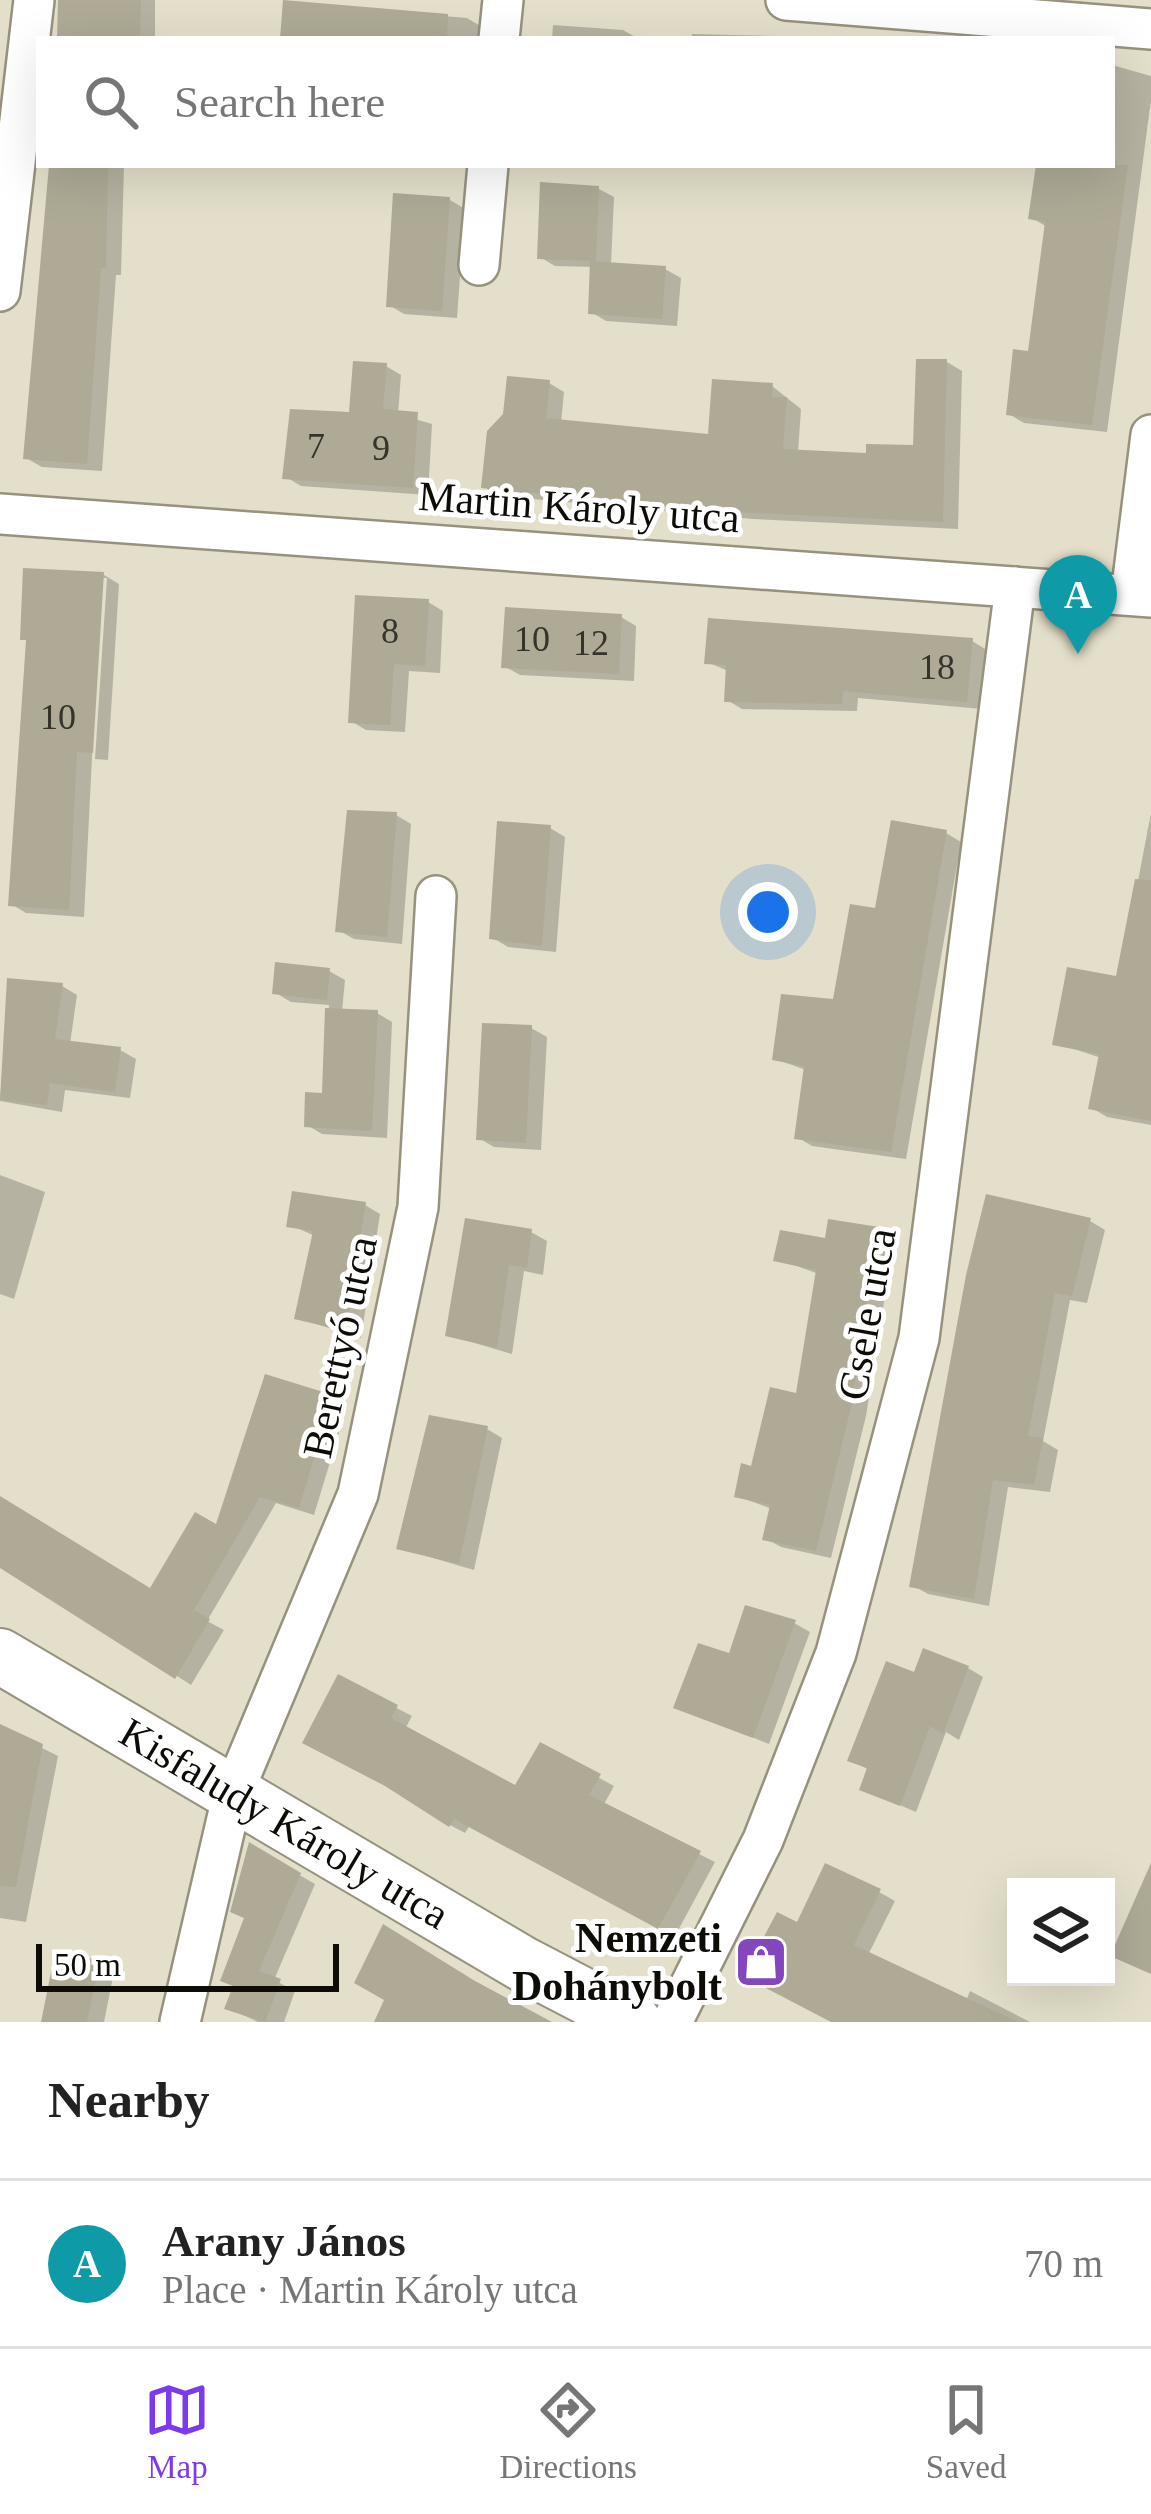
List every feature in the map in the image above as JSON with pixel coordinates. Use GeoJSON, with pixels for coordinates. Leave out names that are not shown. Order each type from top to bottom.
{"type":"FeatureCollection","features":[{"type":"Feature","properties":{"kind":"main road","name":"Kisfaludy Károly utca"},"geometry":{"type":"LineString","coordinates":[[0,1656],[524,1964],[634,2022]]}},
{"type":"Feature","properties":{"kind":"street"},"geometry":{"type":"LineString","coordinates":[[0,291],[34,0]]}},
{"type":"Feature","properties":{"kind":"street"},"geometry":{"type":"LineString","coordinates":[[500,36],[503,0]]}},
{"type":"Feature","properties":{"kind":"street"},"geometry":{"type":"LineString","coordinates":[[786,0],[1151,29]]}},
{"type":"Feature","properties":{"kind":"street"},"geometry":{"type":"LineString","coordinates":[[479,266],[488,168]]}},
{"type":"Feature","properties":{"kind":"street"},"geometry":{"type":"LineString","coordinates":[[1141,596],[1151,435]]}},
{"type":"Feature","properties":{"kind":"street","name":"Martin Károly utca"},"geometry":{"type":"LineString","coordinates":[[0,514],[1141,596]]}},
{"type":"Feature","properties":{"kind":"street","name":"Csele utca"},"geometry":{"type":"LineString","coordinates":[[672,2022],[763,1840],[836,1653],[919,1338],[1015,586]]}},
{"type":"Feature","properties":{"kind":"street","name":"Berettyó utca"},"geometry":{"type":"LineString","coordinates":[[180,2022],[233,1793],[358,1494],[418,1207],[436,896]]}},
{"type":"Feature","properties":{"kind":"building"},"geometry":{"type":"Polygon","coordinates":[[[58,0],[141,0],[140,36],[57,36],[58,0]]]}},
{"type":"Feature","properties":{"kind":"building"},"geometry":{"type":"Polygon","coordinates":[[[283,0],[448,14],[447,36],[280,36],[283,0]]]}},
{"type":"Feature","properties":{"kind":"building"},"geometry":{"type":"Polygon","coordinates":[[[1128,165],[1092,425],[1006,415],[1013,349],[1028,351],[1045,222],[1028,219],[1036,168],[1128,165]]]}},
{"type":"Feature","properties":{"kind":"building"},"geometry":{"type":"Polygon","coordinates":[[[49,168],[108,168],[106,268],[101,268],[87,464],[23,459],[49,168]]]}},
{"type":"Feature","properties":{"kind":"building"},"geometry":{"type":"Polygon","coordinates":[[[540,182],[599,186],[596,261],[537,259],[540,182]]]}},
{"type":"Feature","properties":{"kind":"building"},"geometry":{"type":"Polygon","coordinates":[[[393,193],[450,197],[442,311],[386,307],[393,193]]]}},
{"type":"Feature","properties":{"kind":"building"},"geometry":{"type":"Polygon","coordinates":[[[590,261],[666,266],[662,319],[588,314],[590,261]]]}},
{"type":"Feature","properties":{"kind":"building"},"geometry":{"type":"Polygon","coordinates":[[[916,359],[947,359],[943,522],[735,512],[481,488],[487,431],[503,414],[507,376],[550,380],[546,418],[708,434],[712,379],[773,383],[772,397],[787,397],[783,449],[866,453],[866,444],[913,445],[916,359]]]}},
{"type":"Feature","properties":{"kind":"building"},"geometry":{"type":"Polygon","coordinates":[[[353,361],[387,363],[383,409],[418,412],[413,488],[282,479],[290,409],[349,412],[353,361]]]}},
{"type":"Feature","properties":{"kind":"building"},"geometry":{"type":"Polygon","coordinates":[[[23,568],[104,572],[93,753],[77,752],[69,910],[8,906],[26,640],[20,640],[23,568]]]}},
{"type":"Feature","properties":{"kind":"building"},"geometry":{"type":"Polygon","coordinates":[[[355,595],[429,599],[425,666],[394,664],[390,725],[348,723],[355,595]]]}},
{"type":"Feature","properties":{"kind":"building"},"geometry":{"type":"Polygon","coordinates":[[[505,607],[622,614],[619,674],[501,668],[505,607]]]}},
{"type":"Feature","properties":{"kind":"building"},"geometry":{"type":"Polygon","coordinates":[[[708,618],[973,638],[967,702],[843,691],[842,704],[724,702],[726,665],[704,664],[708,618]]]}},
{"type":"Feature","properties":{"kind":"building"},"geometry":{"type":"Polygon","coordinates":[[[347,810],[397,812],[387,937],[335,932],[347,810]]]}},
{"type":"Feature","properties":{"kind":"building"},"geometry":{"type":"Polygon","coordinates":[[[891,820],[947,830],[891,1152],[794,1139],[804,1066],[772,1060],[781,994],[833,999],[850,904],[875,908],[891,820]]]}},
{"type":"Feature","properties":{"kind":"building"},"geometry":{"type":"Polygon","coordinates":[[[497,821],[551,825],[542,946],[489,939],[497,821]]]}},
{"type":"Feature","properties":{"kind":"building"},"geometry":{"type":"Polygon","coordinates":[[[1135,879],[1151,880],[1151,1121],[1088,1109],[1099,1054],[1052,1045],[1067,967],[1116,976],[1135,879]]]}},
{"type":"Feature","properties":{"kind":"building"},"geometry":{"type":"Polygon","coordinates":[[[275,962],[330,968],[327,1000],[272,994],[275,962]]]}},
{"type":"Feature","properties":{"kind":"building"},"geometry":{"type":"Polygon","coordinates":[[[7,978],[63,983],[55,1039],[121,1047],[115,1092],[50,1083],[47,1105],[0,1100],[7,978]]]}},
{"type":"Feature","properties":{"kind":"building"},"geometry":{"type":"Polygon","coordinates":[[[325,1008],[378,1010],[372,1131],[304,1127],[305,1092],[322,1093],[325,1008]]]}},
{"type":"Feature","properties":{"kind":"building"},"geometry":{"type":"Polygon","coordinates":[[[482,1023],[532,1025],[526,1143],[476,1140],[482,1023]]]}},
{"type":"Feature","properties":{"kind":"building"},"geometry":{"type":"Polygon","coordinates":[[[292,1191],[366,1202],[346,1331],[294,1319],[313,1231],[286,1227],[292,1191]]]}},
{"type":"Feature","properties":{"kind":"building"},"geometry":{"type":"Polygon","coordinates":[[[986,1194],[1091,1218],[1072,1296],[1055,1293],[1028,1436],[1043,1438],[1034,1485],[993,1480],[974,1599],[909,1587],[966,1275],[986,1194]]]}},
{"type":"Feature","properties":{"kind":"building"},"geometry":{"type":"Polygon","coordinates":[[[465,1218],[532,1229],[527,1268],[509,1265],[497,1348],[445,1336],[465,1218]]]}},
{"type":"Feature","properties":{"kind":"building"},"geometry":{"type":"Polygon","coordinates":[[[828,1219],[879,1227],[851,1407],[816,1551],[762,1540],[770,1505],[734,1497],[741,1463],[751,1466],[770,1387],[796,1393],[816,1270],[773,1261],[780,1230],[825,1238],[828,1219]]]}},
{"type":"Feature","properties":{"kind":"building"},"geometry":{"type":"Polygon","coordinates":[[[265,1374],[333,1395],[299,1508],[260,1497],[194,1610],[210,1619],[175,1679],[0,1568],[0,1496],[150,1588],[195,1512],[216,1524],[265,1374]]]}},
{"type":"Feature","properties":{"kind":"building"},"geometry":{"type":"Polygon","coordinates":[[[429,1415],[488,1426],[459,1564],[396,1549],[429,1415]]]}},
{"type":"Feature","properties":{"kind":"building"},"geometry":{"type":"Polygon","coordinates":[[[745,1605],[796,1620],[753,1738],[673,1708],[698,1643],[729,1653],[745,1605]]]}},
{"type":"Feature","properties":{"kind":"building"},"geometry":{"type":"Polygon","coordinates":[[[923,1648],[969,1666],[943,1734],[930,1726],[900,1806],[859,1790],[867,1768],[847,1761],[886,1661],[914,1672],[923,1648]]]}},
{"type":"Feature","properties":{"kind":"building"},"geometry":{"type":"Polygon","coordinates":[[[338,1674],[398,1705],[391,1718],[515,1785],[540,1742],[601,1774],[589,1795],[701,1851],[658,1929],[454,1819],[449,1827],[385,1786],[302,1743],[338,1674]]]}},
{"type":"Feature","properties":{"kind":"building"},"geometry":{"type":"Polygon","coordinates":[[[0,1724],[43,1744],[16,1887],[0,1886],[0,1724]]]}},
{"type":"Feature","properties":{"kind":"building"},"geometry":{"type":"Polygon","coordinates":[[[249,1842],[301,1873],[259,1971],[281,1979],[265,2022],[224,2009],[233,1986],[220,1981],[244,1918],[230,1912],[249,1842]]]}},
{"type":"Feature","properties":{"kind":"building"},"geometry":{"type":"Polygon","coordinates":[[[825,1863],[881,1889],[854,1945],[1018,2022],[831,2022],[743,1976],[777,1912],[797,1922],[825,1863]]]}},
{"type":"Feature","properties":{"kind":"building"},"geometry":{"type":"Polygon","coordinates":[[[1151,1863],[1151,1974],[1115,1958],[1115,1945],[1151,1863]]]}},
{"type":"Feature","properties":{"kind":"building"},"geometry":{"type":"Polygon","coordinates":[[[383,1924],[552,2022],[374,2022],[384,2000],[354,1983],[383,1924]]]}},
{"type":"Feature","properties":{"kind":"building"},"geometry":{"type":"Polygon","coordinates":[[[55,1952],[100,1960],[87,2022],[41,2022],[55,1952]]]}},
{"type":"Feature","properties":{"kind":"place","name":"Arany János"},"geometry":{"type":"Point","coordinates":[1078,654]}},
{"type":"Feature","properties":{"kind":"place","name":"Nemzeti Dohánybolt"},"geometry":{"type":"Point","coordinates":[761,1962]}}]}
